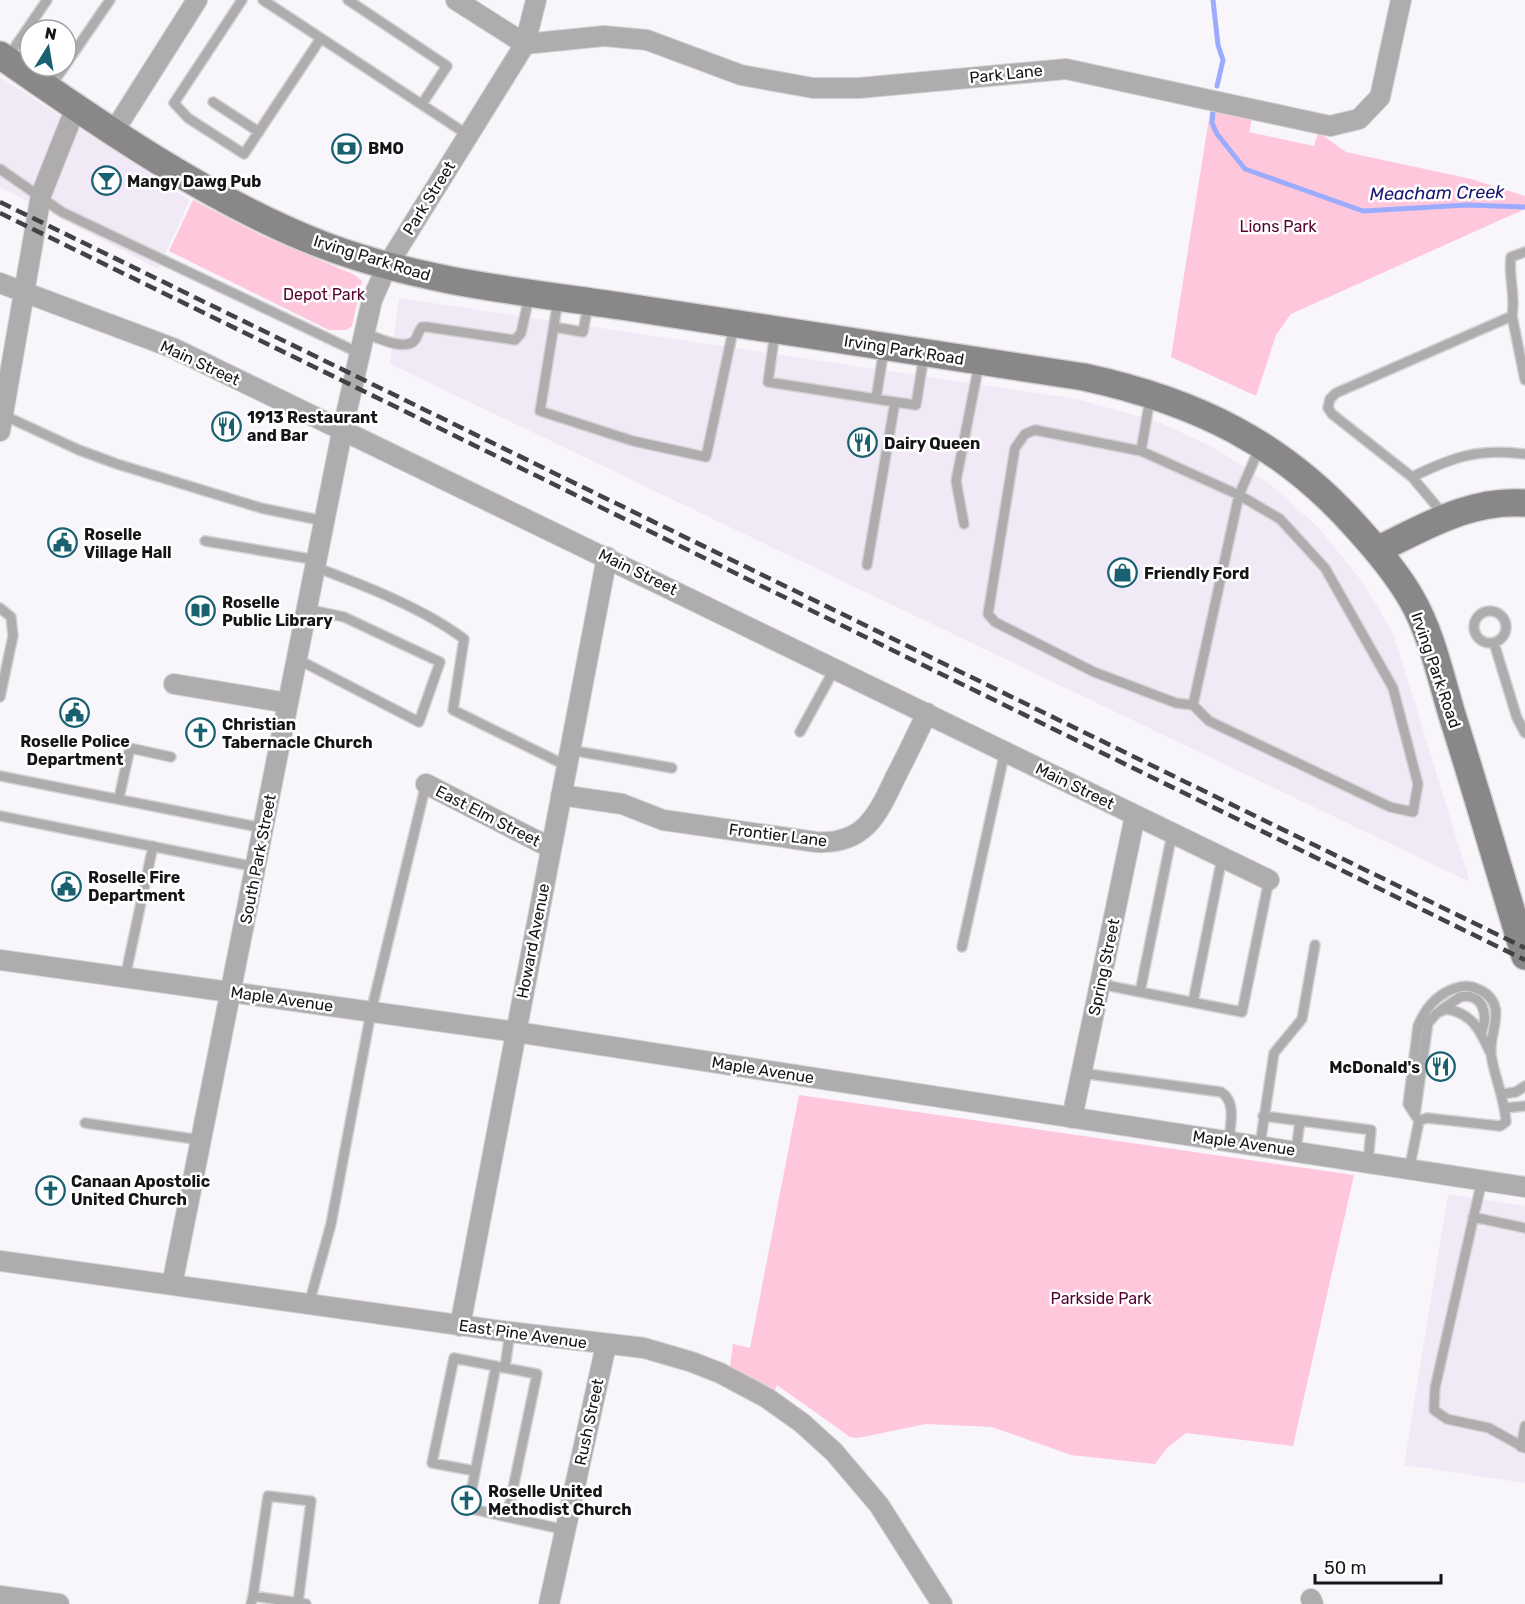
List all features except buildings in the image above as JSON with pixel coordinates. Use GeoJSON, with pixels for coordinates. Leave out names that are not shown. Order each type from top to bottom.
{"type":"FeatureCollection","features":[{"type":"Feature","properties":{"kind":"main road","name":"Irving Park Road"},"geometry":{"type":"LineString","coordinates":[[3,57],[114,131],[254,214],[322,245],[387,266],[417,274],[559,297],[1084,377],[1151,393],[1199,410],[1261,444],[1293,465],[1334,501],[1377,550],[1411,599],[1430,646],[1525,956]]}},
{"type":"Feature","properties":{"kind":"main road"},"geometry":{"type":"LineString","coordinates":[[1377,550],[1446,517],[1483,504],[1525,503]]}},
{"type":"Feature","properties":{"kind":"street"},"geometry":{"type":"LineString","coordinates":[[456,0],[525,44]]}},
{"type":"Feature","properties":{"kind":"street","name":"Park Street"},"geometry":{"type":"LineString","coordinates":[[342,432],[372,300],[387,266],[525,44],[536,0]]}},
{"type":"Feature","properties":{"kind":"street","name":"Park Lane"},"geometry":{"type":"LineString","coordinates":[[525,44],[604,36],[647,40],[741,75],[813,88],[859,88],[1066,69],[1330,126],[1359,119],[1380,97],[1401,0]]}},
{"type":"Feature","properties":{"kind":"street"},"geometry":{"type":"LineString","coordinates":[[114,131],[192,2]]}},
{"type":"Feature","properties":{"kind":"street"},"geometry":{"type":"LineString","coordinates":[[2,423],[40,195],[76,107]]}},
{"type":"Feature","properties":{"kind":"street","name":"Main Street"},"geometry":{"type":"LineString","coordinates":[[0,283],[173,348],[1269,880]]}},
{"type":"Feature","properties":{"kind":"street","name":"South Park Street"},"geometry":{"type":"LineString","coordinates":[[172,1285],[342,432]]}},
{"type":"Feature","properties":{"kind":"street","name":"Howard Avenue"},"geometry":{"type":"LineString","coordinates":[[460,1326],[607,557]]}},
{"type":"Feature","properties":{"kind":"street"},"geometry":{"type":"LineString","coordinates":[[174,684],[288,702]]}},
{"type":"Feature","properties":{"kind":"street","name":"Frontier Lane"},"geometry":{"type":"LineString","coordinates":[[561,795],[622,804],[663,820],[816,842],[838,841],[859,832],[874,819],[927,713]]}},
{"type":"Feature","properties":{"kind":"street","name":"East Elm Street"},"geometry":{"type":"LineString","coordinates":[[426,784],[551,848]]}},
{"type":"Feature","properties":{"kind":"street","name":"Spring Street"},"geometry":{"type":"LineString","coordinates":[[1072,1118],[1135,816]]}},
{"type":"Feature","properties":{"kind":"street","name":"Maple Avenue"},"geometry":{"type":"LineString","coordinates":[[0,960],[516,1032],[1525,1186]]}},
{"type":"Feature","properties":{"kind":"street","name":"East Pine Avenue"},"geometry":{"type":"LineString","coordinates":[[0,1261],[460,1326],[644,1348],[720,1373],[767,1398],[802,1423],[834,1452],[879,1505],[942,1604]]}},
{"type":"Feature","properties":{"kind":"street","name":"Rush Street"},"geometry":{"type":"LineString","coordinates":[[549,1604],[606,1345]]}},
{"type":"Feature","properties":{"kind":"street"},"geometry":{"type":"LineString","coordinates":[[0,1596],[59,1604]]}},
{"type":"Feature","properties":{"kind":"lane"},"geometry":{"type":"LineString","coordinates":[[3,57],[47,0]]}},
{"type":"Feature","properties":{"kind":"lane"},"geometry":{"type":"LineString","coordinates":[[78,46],[110,0]]}},
{"type":"Feature","properties":{"kind":"lane"},"geometry":{"type":"LineString","coordinates":[[242,0],[174,103],[188,118],[244,154],[321,38]]}},
{"type":"Feature","properties":{"kind":"lane"},"geometry":{"type":"LineString","coordinates":[[264,0],[468,135]]}},
{"type":"Feature","properties":{"kind":"lane"},"geometry":{"type":"LineString","coordinates":[[348,0],[447,66],[422,105]]}},
{"type":"Feature","properties":{"kind":"lane"},"geometry":{"type":"LineString","coordinates":[[49,89],[56,78]]}},
{"type":"Feature","properties":{"kind":"lane"},"geometry":{"type":"LineString","coordinates":[[213,102],[259,132]]}},
{"type":"Feature","properties":{"kind":"lane"},"geometry":{"type":"LineString","coordinates":[[0,169],[62,212],[359,353]]}},
{"type":"Feature","properties":{"kind":"lane"},"geometry":{"type":"LineString","coordinates":[[1525,252],[1511,257],[1510,278],[1515,300],[1512,315],[1525,380]]}},
{"type":"Feature","properties":{"kind":"lane"},"geometry":{"type":"LineString","coordinates":[[364,333],[401,345],[410,344],[417,339],[422,327],[515,340],[522,333],[530,292]]}},
{"type":"Feature","properties":{"kind":"lane"},"geometry":{"type":"LineString","coordinates":[[559,297],[540,411],[633,441],[706,457],[734,324]]}},
{"type":"Feature","properties":{"kind":"lane"},"geometry":{"type":"LineString","coordinates":[[554,327],[583,332],[588,301]]}},
{"type":"Feature","properties":{"kind":"lane"},"geometry":{"type":"LineString","coordinates":[[1446,517],[1412,477],[1332,414],[1328,408],[1330,399],[1336,393],[1512,315]]}},
{"type":"Feature","properties":{"kind":"lane"},"geometry":{"type":"LineString","coordinates":[[776,330],[768,382],[895,402],[916,405],[924,353]]}},
{"type":"Feature","properties":{"kind":"lane"},"geometry":{"type":"LineString","coordinates":[[876,399],[884,346]]}},
{"type":"Feature","properties":{"kind":"lane"},"geometry":{"type":"LineString","coordinates":[[964,524],[956,481],[980,361]]}},
{"type":"Feature","properties":{"kind":"lane"},"geometry":{"type":"LineString","coordinates":[[1141,451],[1151,393]]}},
{"type":"Feature","properties":{"kind":"lane"},"geometry":{"type":"LineString","coordinates":[[867,565],[895,402]]}},
{"type":"Feature","properties":{"kind":"lane"},"geometry":{"type":"LineString","coordinates":[[2,423],[117,464],[261,507],[324,521]]}},
{"type":"Feature","properties":{"kind":"lane"},"geometry":{"type":"LineString","coordinates":[[1035,430],[1141,451],[1239,495],[1280,519],[1325,568],[1393,688],[1418,784],[1413,812],[1390,807],[1209,721],[1193,705],[1176,704],[1094,672],[995,622],[988,614],[1015,448],[1025,434],[1035,430]]}},
{"type":"Feature","properties":{"kind":"lane"},"geometry":{"type":"LineString","coordinates":[[1193,705],[1239,495],[1261,444]]}},
{"type":"Feature","properties":{"kind":"lane"},"geometry":{"type":"LineString","coordinates":[[1412,477],[1453,457],[1500,451],[1525,454]]}},
{"type":"Feature","properties":{"kind":"lane"},"geometry":{"type":"LineString","coordinates":[[205,541],[316,564],[445,625],[464,639],[453,710],[568,758],[672,768]]}},
{"type":"Feature","properties":{"kind":"lane"},"geometry":{"type":"LineString","coordinates":[[0,608],[11,617],[13,636],[4,663],[0,698]]}},
{"type":"Feature","properties":{"kind":"lane"},"geometry":{"type":"LineString","coordinates":[[297,659],[419,722],[440,662],[344,617],[307,609]]}},
{"type":"Feature","properties":{"kind":"lane"},"geometry":{"type":"LineString","coordinates":[[1494,643],[1517,718],[1525,733]]}},
{"type":"Feature","properties":{"kind":"lane"},"geometry":{"type":"LineString","coordinates":[[800,732],[835,668]]}},
{"type":"Feature","properties":{"kind":"lane"},"geometry":{"type":"LineString","coordinates":[[119,798],[130,748],[171,757]]}},
{"type":"Feature","properties":{"kind":"lane"},"geometry":{"type":"LineString","coordinates":[[962,947],[1005,751]]}},
{"type":"Feature","properties":{"kind":"lane"},"geometry":{"type":"LineString","coordinates":[[0,776],[264,828]]}},
{"type":"Feature","properties":{"kind":"lane"},"geometry":{"type":"LineString","coordinates":[[309,1304],[331,1224],[371,1012],[426,784]]}},
{"type":"Feature","properties":{"kind":"lane"},"geometry":{"type":"LineString","coordinates":[[0,816],[256,867]]}},
{"type":"Feature","properties":{"kind":"lane"},"geometry":{"type":"LineString","coordinates":[[1140,992],[1172,834]]}},
{"type":"Feature","properties":{"kind":"lane"},"geometry":{"type":"LineString","coordinates":[[125,978],[153,846]]}},
{"type":"Feature","properties":{"kind":"lane"},"geometry":{"type":"LineString","coordinates":[[1193,1002],[1222,858]]}},
{"type":"Feature","properties":{"kind":"lane"},"geometry":{"type":"LineString","coordinates":[[1100,984],[1242,1012],[1269,880]]}},
{"type":"Feature","properties":{"kind":"lane"},"geometry":{"type":"LineString","coordinates":[[1260,1145],[1274,1053],[1302,1018],[1315,945]]}},
{"type":"Feature","properties":{"kind":"lane"},"geometry":{"type":"LineString","coordinates":[[1417,1118],[1408,1104],[1418,1026],[1423,1015],[1446,991],[1465,986],[1486,994],[1494,1002],[1497,1013],[1491,1054]]}},
{"type":"Feature","properties":{"kind":"lane"},"geometry":{"type":"LineString","coordinates":[[1409,1170],[1428,1023],[1441,1010],[1460,997],[1476,999],[1481,1002],[1485,1016],[1481,1032]]}},
{"type":"Feature","properties":{"kind":"lane"},"geometry":{"type":"LineString","coordinates":[[1417,1118],[1500,1126],[1506,1122],[1502,1094],[1491,1054],[1481,1032],[1475,1023],[1463,1014],[1441,1010]]}},
{"type":"Feature","properties":{"kind":"lane"},"geometry":{"type":"LineString","coordinates":[[1081,1073],[1221,1092],[1229,1097],[1232,1104],[1229,1141]]}},
{"type":"Feature","properties":{"kind":"lane"},"geometry":{"type":"LineString","coordinates":[[1502,1094],[1516,1092],[1525,1086]]}},
{"type":"Feature","properties":{"kind":"lane"},"geometry":{"type":"LineString","coordinates":[[1505,1108],[1525,1106]]}},
{"type":"Feature","properties":{"kind":"lane"},"geometry":{"type":"LineString","coordinates":[[1263,1116],[1371,1130],[1368,1162]]}},
{"type":"Feature","properties":{"kind":"lane"},"geometry":{"type":"LineString","coordinates":[[1296,1150],[1300,1120]]}},
{"type":"Feature","properties":{"kind":"lane"},"geometry":{"type":"LineString","coordinates":[[85,1123],[201,1140]]}},
{"type":"Feature","properties":{"kind":"lane"},"geometry":{"type":"LineString","coordinates":[[1482,1180],[1435,1388],[1434,1410],[1447,1419],[1489,1428],[1523,1447],[1525,1426]]}},
{"type":"Feature","properties":{"kind":"lane"},"geometry":{"type":"LineString","coordinates":[[1473,1217],[1525,1228]]}},
{"type":"Feature","properties":{"kind":"lane"},"geometry":{"type":"LineString","coordinates":[[510,1332],[500,1366],[468,1508],[566,1530]]}},
{"type":"Feature","properties":{"kind":"lane"},"geometry":{"type":"LineString","coordinates":[[475,1472],[432,1463],[454,1358],[537,1374],[507,1516]]}},
{"type":"Feature","properties":{"kind":"lane"},"geometry":{"type":"LineString","coordinates":[[268,1496],[311,1502],[302,1603],[252,1600],[268,1496]]}},
{"type":"Feature","properties":{"kind":"shaded area"},"geometry":{"type":"Polygon","coordinates":[[[0,77],[190,200],[158,269],[0,187],[0,77]]]}},
{"type":"Feature","properties":{"kind":"shaded area"},"geometry":{"type":"Polygon","coordinates":[[[399,298],[1077,399],[1159,422],[1215,448],[1270,484],[1319,528],[1360,579],[1378,607],[1394,636],[1470,882],[390,364],[399,298]]]}},
{"type":"Feature","properties":{"kind":"shaded area"},"geometry":{"type":"Polygon","coordinates":[[[1448,1194],[1525,1206],[1525,1483],[1404,1465],[1448,1194]]]}},
{"type":"Feature","properties":{"kind":"green space","name":"Lions Park"},"geometry":{"type":"Polygon","coordinates":[[[1214,101],[1254,110],[1249,132],[1314,146],[1318,132],[1346,152],[1471,179],[1525,196],[1525,209],[1291,314],[1276,335],[1256,396],[1171,357],[1210,112],[1214,101]]]}},
{"type":"Feature","properties":{"kind":"green space","name":"Depot Park"},"geometry":{"type":"Polygon","coordinates":[[[193,200],[261,235],[355,275],[362,281],[352,326],[347,330],[329,330],[169,251],[193,200]]]}},
{"type":"Feature","properties":{"kind":"green space","name":"Parkside Park"},"geometry":{"type":"Polygon","coordinates":[[[799,1095],[1354,1175],[1293,1446],[1186,1433],[1168,1447],[1155,1464],[1071,1455],[992,1427],[926,1424],[858,1438],[850,1437],[777,1385],[774,1392],[729,1374],[733,1344],[750,1348],[799,1095]]]}},
{"type":"Feature","properties":{"kind":"waterway","name":"Meacham Creek"},"geometry":{"type":"LineString","coordinates":[[1213,0],[1218,45],[1223,60],[1217,86]]}},
{"type":"Feature","properties":{"kind":"waterway","name":"Meacham Creek"},"geometry":{"type":"LineString","coordinates":[[1213,111],[1212,123],[1217,134],[1245,169],[1363,211],[1467,205],[1525,207]]}},
{"type":"Feature","properties":{"kind":"railway"},"geometry":{"type":"LineString","coordinates":[[0,202],[1525,948]]}},
{"type":"Feature","properties":{"kind":"railway"},"geometry":{"type":"LineString","coordinates":[[0,213],[1525,960]]}},
{"type":"Feature","properties":{"kind":"place","name":"BMO"},"geometry":{"type":"Point","coordinates":[347,148]}},
{"type":"Feature","properties":{"kind":"place","name":"Mangy Dawg Pub"},"geometry":{"type":"Point","coordinates":[106,181]}},
{"type":"Feature","properties":{"kind":"place","name":"1913 Restaurant and Bar"},"geometry":{"type":"Point","coordinates":[226,426]}},
{"type":"Feature","properties":{"kind":"place","name":"Dairy Queen"},"geometry":{"type":"Point","coordinates":[863,443]}},
{"type":"Feature","properties":{"kind":"place","name":"Roselle Village Hall"},"geometry":{"type":"Point","coordinates":[63,543]}},
{"type":"Feature","properties":{"kind":"place","name":"Friendly Ford"},"geometry":{"type":"Point","coordinates":[1123,573]}},
{"type":"Feature","properties":{"kind":"place","name":"Roselle Public Library"},"geometry":{"type":"Point","coordinates":[201,611]}},
{"type":"Feature","properties":{"kind":"place","name":"Roselle Police Department"},"geometry":{"type":"Point","coordinates":[75,713]}},
{"type":"Feature","properties":{"kind":"place","name":"Christian Tabernacle Church"},"geometry":{"type":"Point","coordinates":[201,733]}},
{"type":"Feature","properties":{"kind":"place","name":"Roselle Fire Department"},"geometry":{"type":"Point","coordinates":[67,886]}},
{"type":"Feature","properties":{"kind":"place","name":"McDonald's"},"geometry":{"type":"Point","coordinates":[1441,1067]}},
{"type":"Feature","properties":{"kind":"place","name":"Canaan Apostolic United Church"},"geometry":{"type":"Point","coordinates":[50,1190]}},
{"type":"Feature","properties":{"kind":"place","name":"Roselle United Methodist Church"},"geometry":{"type":"Point","coordinates":[467,1500]}}]}
